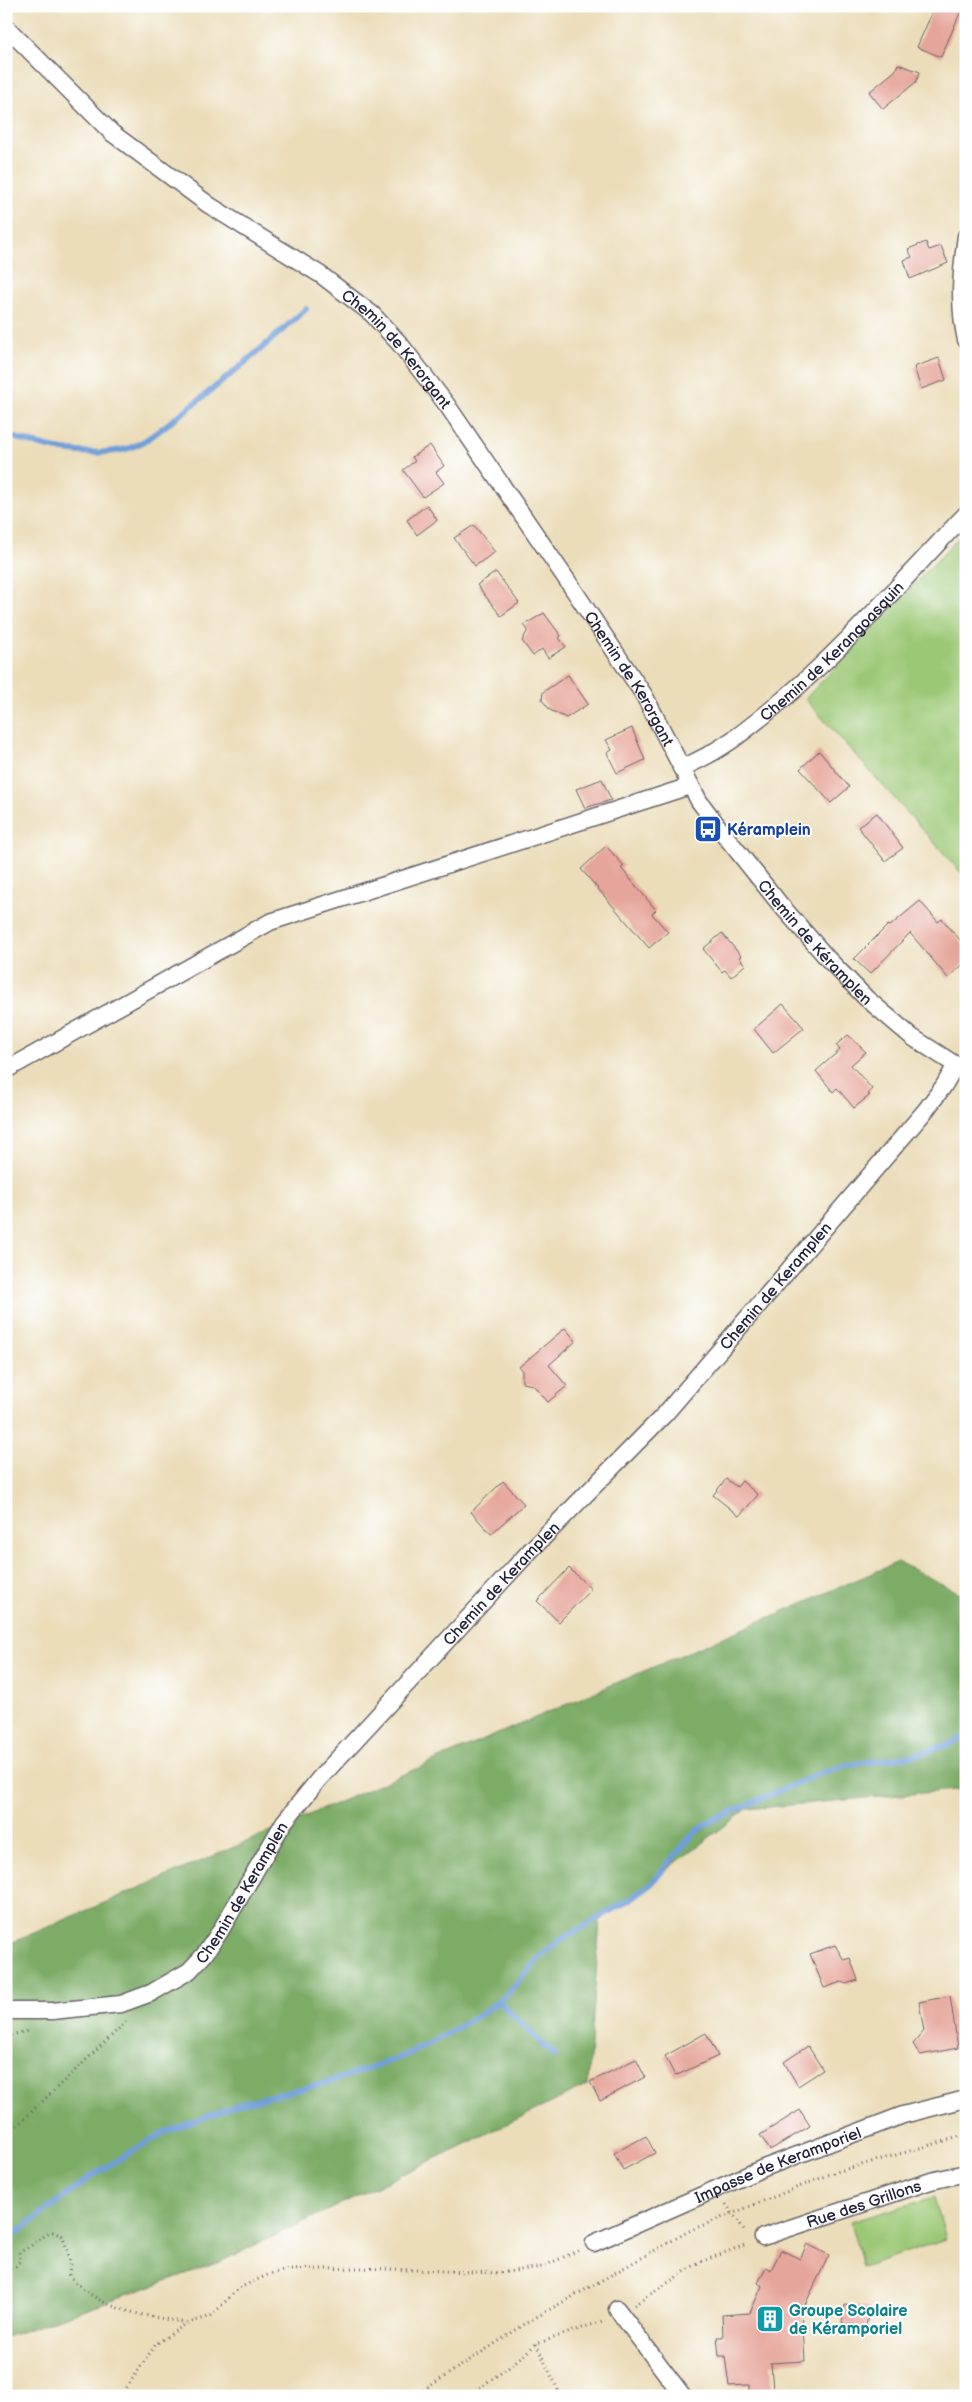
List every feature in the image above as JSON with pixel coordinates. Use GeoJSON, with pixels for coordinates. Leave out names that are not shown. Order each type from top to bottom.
{"type":"FeatureCollection","features":[{"type":"Feature","properties":{"kind":"street","name":"Chemin de Kerorgant"},"geometry":{"type":"LineString","coordinates":[[6,27],[112,133],[209,205],[348,294],[372,314],[395,338],[447,405],[615,651],[644,695],[681,768]]}},
{"type":"Feature","properties":{"kind":"street"},"geometry":{"type":"LineString","coordinates":[[966,236],[960,287],[960,306],[966,340]]}},
{"type":"Feature","properties":{"kind":"street","name":"Chemin de Kerangoasquin"},"geometry":{"type":"LineString","coordinates":[[681,768],[719,750],[799,686],[856,631],[966,514]]}},
{"type":"Feature","properties":{"kind":"street"},"geometry":{"type":"LineString","coordinates":[[6,1070],[270,922],[690,786],[681,768]]}},
{"type":"Feature","properties":{"kind":"street","name":"Chemin de Kéramplen"},"geometry":{"type":"LineString","coordinates":[[690,786],[723,833],[828,959],[894,1023],[912,1037],[961,1067]]}},
{"type":"Feature","properties":{"kind":"street","name":"Chemin de Keramplen"},"geometry":{"type":"LineString","coordinates":[[6,2011],[52,2012],[122,2004],[151,1993],[188,1971],[204,1955],[219,1933],[284,1822],[319,1779],[530,1551],[665,1414],[961,1067]]}},
{"type":"Feature","properties":{"kind":"street","name":"Impasse de Keramporiel"},"geometry":{"type":"LineString","coordinates":[[594,2243],[761,2169],[903,2115],[966,2099]]}},
{"type":"Feature","properties":{"kind":"street","name":"Rue des Grillons"},"geometry":{"type":"LineString","coordinates":[[755,2236],[931,2181],[966,2173]]}},
{"type":"Feature","properties":{"kind":"street"},"geometry":{"type":"LineString","coordinates":[[617,2309],[683,2396]]}},
{"type":"Feature","properties":{"kind":"path"},"geometry":{"type":"LineString","coordinates":[[6,2136],[130,2018]]}},
{"type":"Feature","properties":{"kind":"path"},"geometry":{"type":"LineString","coordinates":[[415,2396],[531,2320],[691,2230],[836,2172],[966,2135]]}},
{"type":"Feature","properties":{"kind":"path"},"geometry":{"type":"LineString","coordinates":[[716,2189],[733,2213],[755,2236]]}},
{"type":"Feature","properties":{"kind":"path"},"geometry":{"type":"LineString","coordinates":[[6,2270],[16,2266],[20,2261],[19,2252],[32,2247],[45,2234],[53,2232],[62,2236],[70,2261],[69,2275],[78,2285],[117,2309],[186,2324]]}},
{"type":"Feature","properties":{"kind":"path"},"geometry":{"type":"LineString","coordinates":[[121,2396],[156,2344],[186,2324],[211,2316],[239,2288],[270,2274],[288,2270],[359,2268],[499,2273],[542,2267],[594,2243]]}},
{"type":"Feature","properties":{"kind":"path"},"geometry":{"type":"LineString","coordinates":[[536,2344],[561,2396]]}},
{"type":"Feature","properties":{"kind":"green space"},"geometry":{"type":"Polygon","coordinates":[[[966,530],[966,878],[805,699],[966,530]]]}},
{"type":"Feature","properties":{"kind":"green space"},"geometry":{"type":"Polygon","coordinates":[[[898,1562],[966,1596],[966,1789],[747,1809],[600,1920],[588,2085],[220,2262],[6,2337],[6,1945],[898,1562]]]}},
{"type":"Feature","properties":{"kind":"green space"},"geometry":{"type":"Polygon","coordinates":[[[934,2197],[946,2239],[862,2267],[851,2222],[934,2197]]]}},
{"type":"Feature","properties":{"kind":"building"},"geometry":{"type":"Polygon","coordinates":[[[935,6],[963,6],[941,57],[917,47],[935,6]]]}},
{"type":"Feature","properties":{"kind":"building"},"geometry":{"type":"Polygon","coordinates":[[[898,64],[920,72],[916,82],[883,109],[869,92],[895,71],[898,64]]]}},
{"type":"Feature","properties":{"kind":"building"},"geometry":{"type":"Polygon","coordinates":[[[926,242],[929,250],[941,246],[948,263],[910,279],[904,260],[912,257],[908,249],[926,242]]]}},
{"type":"Feature","properties":{"kind":"building"},"geometry":{"type":"Polygon","coordinates":[[[939,358],[946,380],[921,389],[914,367],[939,358]]]}},
{"type":"Feature","properties":{"kind":"building"},"geometry":{"type":"Polygon","coordinates":[[[430,445],[444,466],[436,472],[444,483],[423,497],[403,470],[415,461],[412,457],[430,445]]]}},
{"type":"Feature","properties":{"kind":"building"},"geometry":{"type":"Polygon","coordinates":[[[427,505],[437,520],[417,535],[407,520],[427,505]]]}},
{"type":"Feature","properties":{"kind":"building"},"geometry":{"type":"Polygon","coordinates":[[[474,525],[495,552],[475,566],[454,538],[474,525]]]}},
{"type":"Feature","properties":{"kind":"building"},"geometry":{"type":"Polygon","coordinates":[[[496,572],[519,603],[501,616],[477,585],[496,572]]]}},
{"type":"Feature","properties":{"kind":"building"},"geometry":{"type":"Polygon","coordinates":[[[544,613],[561,636],[559,638],[566,647],[548,658],[542,649],[533,656],[522,641],[528,630],[524,625],[544,613]]]}},
{"type":"Feature","properties":{"kind":"building"},"geometry":{"type":"Polygon","coordinates":[[[568,675],[588,704],[566,718],[550,710],[542,700],[543,692],[568,675]]]}},
{"type":"Feature","properties":{"kind":"building"},"geometry":{"type":"Polygon","coordinates":[[[632,728],[645,760],[617,773],[607,753],[612,750],[606,740],[632,728]]]}},
{"type":"Feature","properties":{"kind":"building"},"geometry":{"type":"Polygon","coordinates":[[[819,751],[849,787],[831,803],[800,769],[819,751]]]}},
{"type":"Feature","properties":{"kind":"building"},"geometry":{"type":"Polygon","coordinates":[[[602,779],[611,800],[585,808],[576,789],[602,779]]]}},
{"type":"Feature","properties":{"kind":"building"},"geometry":{"type":"Polygon","coordinates":[[[877,813],[903,848],[885,861],[858,827],[877,813]]]}},
{"type":"Feature","properties":{"kind":"building"},"geometry":{"type":"Polygon","coordinates":[[[606,846],[624,866],[621,868],[656,910],[652,914],[668,932],[649,948],[581,869],[606,846]]]}},
{"type":"Feature","properties":{"kind":"building"},"geometry":{"type":"Polygon","coordinates":[[[920,901],[938,922],[942,919],[966,947],[966,962],[948,978],[910,933],[870,974],[854,959],[888,925],[890,926],[920,901]]]}},
{"type":"Feature","properties":{"kind":"building"},"geometry":{"type":"Polygon","coordinates":[[[722,933],[741,956],[739,957],[745,965],[731,977],[725,970],[722,972],[703,949],[722,933]]]}},
{"type":"Feature","properties":{"kind":"building"},"geometry":{"type":"Polygon","coordinates":[[[783,1004],[804,1028],[773,1053],[754,1029],[783,1004]]]}},
{"type":"Feature","properties":{"kind":"building"},"geometry":{"type":"Polygon","coordinates":[[[848,1035],[866,1052],[851,1065],[872,1089],[868,1094],[870,1095],[854,1108],[837,1088],[833,1092],[816,1071],[840,1050],[836,1045],[848,1035]]]}},
{"type":"Feature","properties":{"kind":"building"},"geometry":{"type":"Polygon","coordinates":[[[565,1328],[576,1341],[549,1365],[567,1386],[548,1402],[533,1385],[522,1383],[522,1371],[519,1367],[565,1328]]]}},
{"type":"Feature","properties":{"kind":"building"},"geometry":{"type":"Polygon","coordinates":[[[726,1479],[737,1487],[742,1481],[758,1495],[739,1516],[713,1495],[726,1479]]]}},
{"type":"Feature","properties":{"kind":"building"},"geometry":{"type":"Polygon","coordinates":[[[503,1481],[524,1504],[491,1534],[471,1512],[503,1481]]]}},
{"type":"Feature","properties":{"kind":"building"},"geometry":{"type":"Polygon","coordinates":[[[569,1568],[591,1589],[559,1622],[537,1601],[569,1568]]]}},
{"type":"Feature","properties":{"kind":"building"},"geometry":{"type":"Polygon","coordinates":[[[835,1945],[844,1960],[850,1958],[858,1980],[846,1984],[841,1982],[824,1988],[810,1954],[835,1945]]]}},
{"type":"Feature","properties":{"kind":"building"},"geometry":{"type":"Polygon","coordinates":[[[950,1996],[958,2048],[920,2055],[913,2044],[924,2031],[919,2002],[950,1996]]]}},
{"type":"Feature","properties":{"kind":"building"},"geometry":{"type":"Polygon","coordinates":[[[706,2033],[718,2056],[675,2076],[665,2056],[706,2033]]]}},
{"type":"Feature","properties":{"kind":"building"},"geometry":{"type":"Polygon","coordinates":[[[808,2046],[823,2070],[798,2086],[784,2062],[808,2046]]]}},
{"type":"Feature","properties":{"kind":"building"},"geometry":{"type":"Polygon","coordinates":[[[636,2059],[645,2077],[600,2101],[590,2082],[636,2059]]]}},
{"type":"Feature","properties":{"kind":"building"},"geometry":{"type":"Polygon","coordinates":[[[800,2110],[810,2126],[770,2150],[760,2135],[800,2110]]]}},
{"type":"Feature","properties":{"kind":"building"},"geometry":{"type":"Polygon","coordinates":[[[646,2136],[655,2153],[623,2170],[614,2153],[646,2136]]]}},
{"type":"Feature","properties":{"kind":"building","name":"Groupe Scolaire de Kéramporiel"},"geometry":{"type":"Polygon","coordinates":[[[807,2244],[829,2255],[802,2311],[805,2361],[771,2363],[773,2391],[749,2393],[749,2385],[729,2386],[725,2356],[719,2356],[717,2337],[723,2337],[722,2315],[750,2313],[762,2286],[758,2283],[766,2267],[771,2270],[781,2250],[800,2259],[807,2244]]]}},
{"type":"Feature","properties":{"kind":"building"},"geometry":{"type":"Polygon","coordinates":[[[845,2305],[869,2308],[866,2327],[842,2323],[845,2305]]]}},
{"type":"Feature","properties":{"kind":"waterway"},"geometry":{"type":"LineString","coordinates":[[6,435],[35,444],[78,452],[107,452],[130,448],[158,432],[210,391],[306,309]]}},
{"type":"Feature","properties":{"kind":"waterway"},"geometry":{"type":"LineString","coordinates":[[6,2241],[93,2175],[163,2133],[246,2102],[326,2083],[401,2057],[427,2045],[482,2013],[505,1996],[540,1957],[559,1941],[629,1900],[651,1884],[693,1834],[711,1821],[818,1774],[847,1765],[911,1756],[948,1745],[966,1736]]}},
{"type":"Feature","properties":{"kind":"waterway"},"geometry":{"type":"LineString","coordinates":[[498,2001],[555,2056]]}},
{"type":"Feature","properties":{"kind":"place","name":"Kéramplein"},"geometry":{"type":"Point","coordinates":[708,829]}},
{"type":"Feature","properties":{"kind":"place","name":"Groupe Scolaire de Kéramporiel"},"geometry":{"type":"Point","coordinates":[770,2319]}}]}
